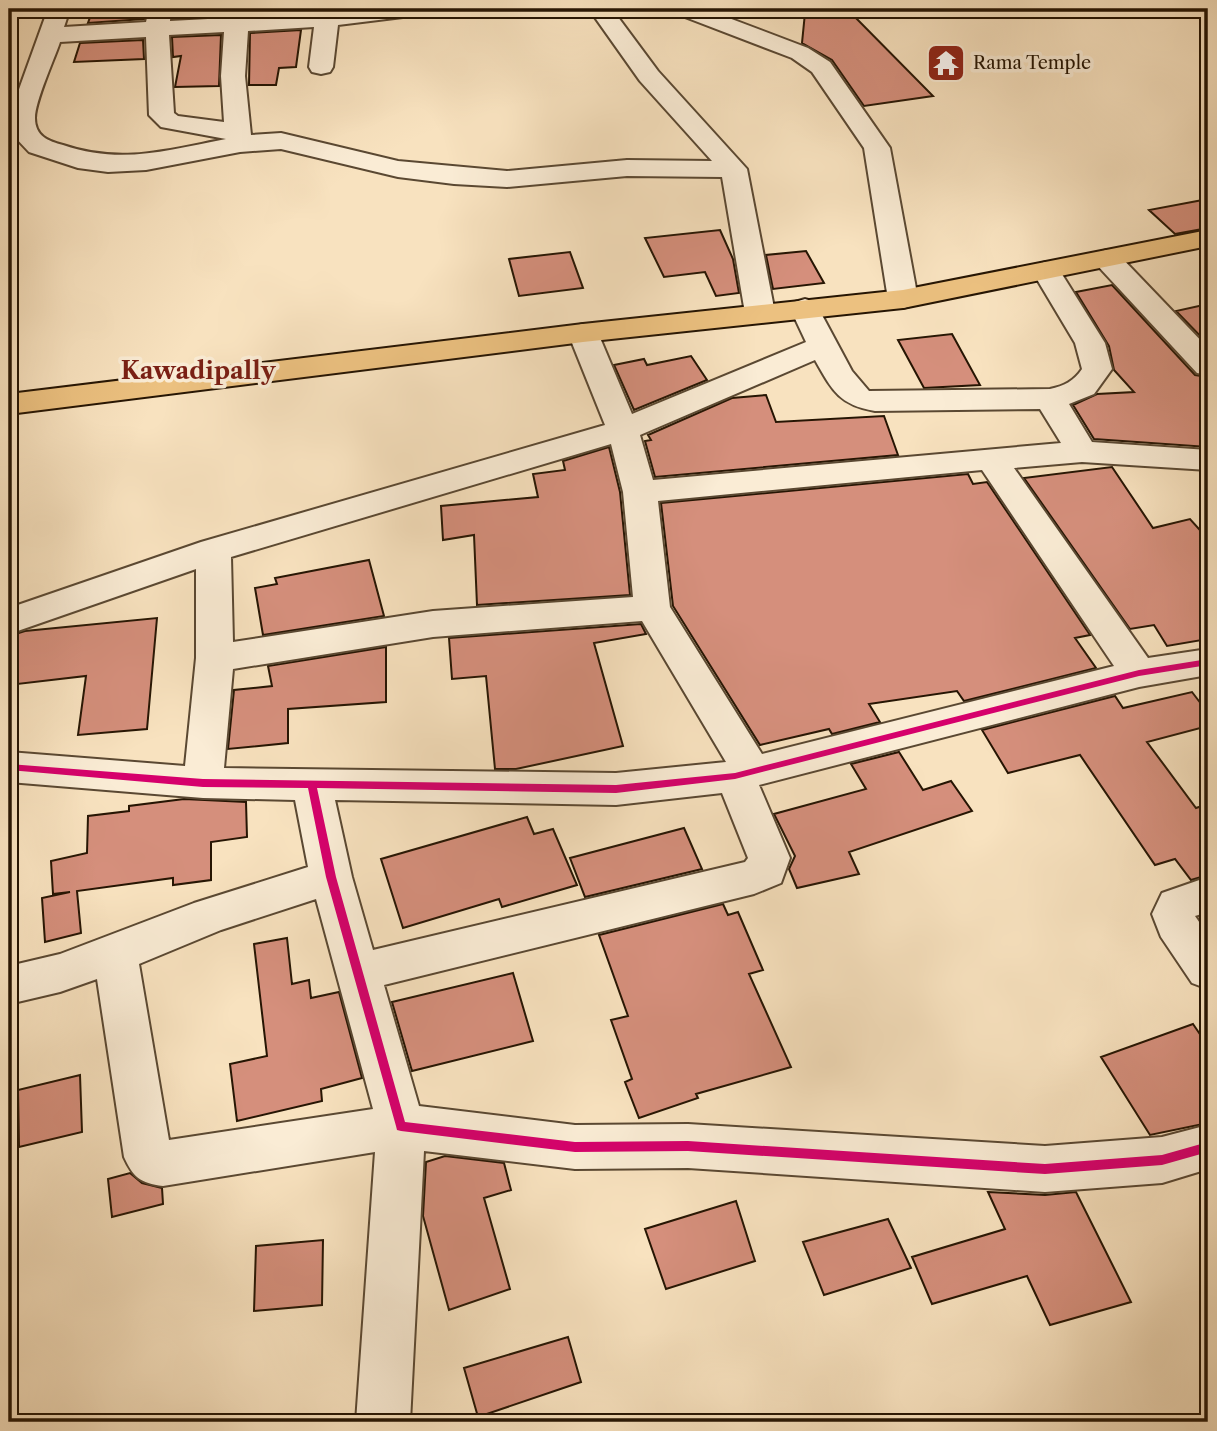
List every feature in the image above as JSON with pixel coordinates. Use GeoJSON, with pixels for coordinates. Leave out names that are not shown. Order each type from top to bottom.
{"type":"FeatureCollection","features":[{"type":"Feature","properties":{"kind":"main road"},"geometry":{"type":"LineString","coordinates":[[9,404],[583,333],[903,299],[1208,238]]}},
{"type":"Feature","properties":{"kind":"street"},"geometry":{"type":"LineString","coordinates":[[59,9],[22,117],[25,134],[38,146],[87,162],[108,164],[146,162],[239,138]]}},
{"type":"Feature","properties":{"kind":"street"},"geometry":{"type":"LineString","coordinates":[[51,35],[158,19],[411,9]]}},
{"type":"Feature","properties":{"kind":"street"},"geometry":{"type":"LineString","coordinates":[[600,9],[649,76],[733,169],[760,313]]}},
{"type":"Feature","properties":{"kind":"street"},"geometry":{"type":"LineString","coordinates":[[685,9],[800,53],[821,67],[877,148],[903,299]]}},
{"type":"Feature","properties":{"kind":"street"},"geometry":{"type":"LineString","coordinates":[[321,67],[328,14]]}},
{"type":"Feature","properties":{"kind":"street"},"geometry":{"type":"LineString","coordinates":[[238,16],[235,71],[239,138]]}},
{"type":"Feature","properties":{"kind":"street"},"geometry":{"type":"LineString","coordinates":[[158,19],[162,115],[165,119],[239,138],[281,141],[398,169],[480,177],[507,178],[627,168],[733,169]]}},
{"type":"Feature","properties":{"kind":"street"},"geometry":{"type":"LineString","coordinates":[[1107,258],[1208,366]]}},
{"type":"Feature","properties":{"kind":"street"},"geometry":{"type":"LineString","coordinates":[[805,308],[823,346],[849,389],[859,398],[875,401],[1049,399],[1076,393],[1088,385],[1097,369],[1090,342],[1046,271]]}},
{"type":"Feature","properties":{"kind":"street"},"geometry":{"type":"LineString","coordinates":[[360,972],[754,877],[766,870],[769,858],[744,774],[652,608],[640,492],[623,430],[583,333]]}},
{"type":"Feature","properties":{"kind":"street"},"geometry":{"type":"LineString","coordinates":[[9,621],[213,550],[623,430],[823,346]]}},
{"type":"Feature","properties":{"kind":"street"},"geometry":{"type":"LineString","coordinates":[[1049,399],[1082,452]]}},
{"type":"Feature","properties":{"kind":"street"},"geometry":{"type":"LineString","coordinates":[[640,492],[1082,452],[1208,460]]}},
{"type":"Feature","properties":{"kind":"street"},"geometry":{"type":"LineString","coordinates":[[991,460],[1139,673]]}},
{"type":"Feature","properties":{"kind":"street"},"geometry":{"type":"LineString","coordinates":[[203,783],[215,658],[213,550]]}},
{"type":"Feature","properties":{"kind":"street"},"geometry":{"type":"LineString","coordinates":[[215,658],[433,624],[652,608]]}},
{"type":"Feature","properties":{"kind":"street"},"geometry":{"type":"LineString","coordinates":[[9,766],[203,783],[312,786],[496,785],[616,789],[744,774],[1139,673],[1207,665]]}},
{"type":"Feature","properties":{"kind":"street"},"geometry":{"type":"LineString","coordinates":[[312,786],[331,877],[360,972],[401,1126],[383,1422]]}},
{"type":"Feature","properties":{"kind":"street"},"geometry":{"type":"LineString","coordinates":[[9,985],[115,954],[178,927],[331,877]]}},
{"type":"Feature","properties":{"kind":"street"},"geometry":{"type":"LineString","coordinates":[[1208,894],[1177,905],[1173,914],[1176,924],[1208,970]]}},
{"type":"Feature","properties":{"kind":"street"},"geometry":{"type":"LineString","coordinates":[[115,954],[148,1157],[154,1162],[176,1161],[401,1126],[575,1147],[688,1146],[1045,1169],[1162,1160],[1208,1147]]}},
{"type":"Feature","properties":{"kind":"building"},"geometry":{"type":"Polygon","coordinates":[[[93,9],[146,9],[144,19],[88,23],[93,9]]]}},
{"type":"Feature","properties":{"kind":"building"},"geometry":{"type":"Polygon","coordinates":[[[173,9],[226,9],[225,15],[173,18],[173,9]]]}},
{"type":"Feature","properties":{"kind":"building"},"geometry":{"type":"Polygon","coordinates":[[[849,11],[933,96],[864,106],[832,60],[802,43],[805,13],[849,11]]]}},
{"type":"Feature","properties":{"kind":"building"},"geometry":{"type":"Polygon","coordinates":[[[301,30],[296,67],[279,68],[276,85],[249,85],[250,33],[301,30]]]}},
{"type":"Feature","properties":{"kind":"building"},"geometry":{"type":"Polygon","coordinates":[[[221,35],[219,86],[175,87],[181,56],[173,57],[172,37],[221,35]]]}},
{"type":"Feature","properties":{"kind":"building"},"geometry":{"type":"Polygon","coordinates":[[[143,40],[144,59],[74,62],[80,43],[143,40]]]}},
{"type":"Feature","properties":{"kind":"building"},"geometry":{"type":"Polygon","coordinates":[[[1208,199],[1208,228],[1175,234],[1149,210],[1208,199]]]}},
{"type":"Feature","properties":{"kind":"building"},"geometry":{"type":"Polygon","coordinates":[[[720,230],[733,259],[739,293],[716,296],[705,272],[664,277],[645,238],[720,230]]]}},
{"type":"Feature","properties":{"kind":"building"},"geometry":{"type":"Polygon","coordinates":[[[806,251],[824,283],[773,289],[766,255],[806,251]]]}},
{"type":"Feature","properties":{"kind":"building"},"geometry":{"type":"Polygon","coordinates":[[[570,252],[583,288],[519,296],[509,259],[570,252]]]}},
{"type":"Feature","properties":{"kind":"building"},"geometry":{"type":"Polygon","coordinates":[[[1112,285],[1195,375],[1208,377],[1208,447],[1094,439],[1073,405],[1097,394],[1134,392],[1114,370],[1109,346],[1076,292],[1112,285]]]}},
{"type":"Feature","properties":{"kind":"building"},"geometry":{"type":"Polygon","coordinates":[[[1208,304],[1208,344],[1176,311],[1208,304]]]}},
{"type":"Feature","properties":{"kind":"building"},"geometry":{"type":"Polygon","coordinates":[[[952,334],[980,385],[924,388],[898,340],[952,334]]]}},
{"type":"Feature","properties":{"kind":"building"},"geometry":{"type":"Polygon","coordinates":[[[691,356],[707,380],[634,410],[614,365],[644,359],[647,365],[691,356]]]}},
{"type":"Feature","properties":{"kind":"building"},"geometry":{"type":"Polygon","coordinates":[[[766,395],[776,422],[884,416],[898,455],[655,477],[645,441],[651,440],[648,435],[732,398],[766,395]]]}},
{"type":"Feature","properties":{"kind":"building"},"geometry":{"type":"Polygon","coordinates":[[[609,447],[620,492],[630,595],[477,605],[474,535],[443,540],[441,506],[538,497],[533,474],[565,470],[563,461],[609,447]]]}},
{"type":"Feature","properties":{"kind":"building"},"geometry":{"type":"Polygon","coordinates":[[[1112,467],[1153,528],[1190,519],[1208,539],[1208,639],[1167,646],[1154,625],[1130,629],[1024,478],[1112,467]]]}},
{"type":"Feature","properties":{"kind":"building"},"geometry":{"type":"Polygon","coordinates":[[[968,474],[973,484],[987,482],[1090,635],[1075,638],[1096,668],[964,701],[957,691],[869,704],[880,722],[832,734],[829,729],[760,745],[673,606],[661,503],[968,474]]]}},
{"type":"Feature","properties":{"kind":"building"},"geometry":{"type":"Polygon","coordinates":[[[369,560],[384,616],[263,635],[255,588],[277,584],[275,578],[369,560]]]}},
{"type":"Feature","properties":{"kind":"building"},"geometry":{"type":"Polygon","coordinates":[[[157,618],[147,729],[78,735],[86,676],[9,685],[9,636],[25,631],[157,618]]]}},
{"type":"Feature","properties":{"kind":"building"},"geometry":{"type":"Polygon","coordinates":[[[641,624],[646,634],[594,643],[623,746],[516,769],[495,769],[486,676],[452,679],[449,638],[641,624]]]}},
{"type":"Feature","properties":{"kind":"building"},"geometry":{"type":"Polygon","coordinates":[[[386,647],[386,702],[288,709],[288,743],[228,749],[234,690],[272,686],[268,666],[386,647]]]}},
{"type":"Feature","properties":{"kind":"building"},"geometry":{"type":"Polygon","coordinates":[[[1192,692],[1208,713],[1208,726],[1147,742],[1196,808],[1208,804],[1208,875],[1191,880],[1175,859],[1155,865],[1080,755],[1008,773],[982,730],[1115,696],[1123,708],[1192,692]]]}},
{"type":"Feature","properties":{"kind":"building"},"geometry":{"type":"Polygon","coordinates":[[[899,752],[923,790],[951,781],[972,811],[849,852],[859,874],[797,888],[789,869],[795,856],[774,814],[866,789],[851,764],[899,752]]]}},
{"type":"Feature","properties":{"kind":"building"},"geometry":{"type":"Polygon","coordinates":[[[184,799],[246,802],[247,837],[211,842],[211,880],[173,885],[173,878],[77,891],[81,933],[45,942],[42,898],[70,892],[53,894],[51,861],[87,853],[88,816],[129,811],[129,806],[184,799]]]}},
{"type":"Feature","properties":{"kind":"building"},"geometry":{"type":"Polygon","coordinates":[[[527,817],[534,834],[553,829],[577,885],[502,907],[499,899],[403,928],[381,859],[527,817]]]}},
{"type":"Feature","properties":{"kind":"building"},"geometry":{"type":"Polygon","coordinates":[[[684,828],[702,869],[585,897],[570,858],[684,828]]]}},
{"type":"Feature","properties":{"kind":"building"},"geometry":{"type":"Polygon","coordinates":[[[723,904],[728,915],[738,912],[763,970],[749,974],[791,1067],[696,1094],[698,1098],[639,1118],[625,1082],[632,1079],[611,1020],[628,1016],[599,935],[723,904]]]}},
{"type":"Feature","properties":{"kind":"building"},"geometry":{"type":"Polygon","coordinates":[[[287,938],[292,984],[309,980],[311,998],[339,992],[362,1078],[321,1089],[322,1101],[237,1121],[230,1064],[267,1056],[254,944],[287,938]]]}},
{"type":"Feature","properties":{"kind":"building"},"geometry":{"type":"Polygon","coordinates":[[[513,973],[533,1041],[412,1071],[392,1002],[513,973]]]}},
{"type":"Feature","properties":{"kind":"building"},"geometry":{"type":"Polygon","coordinates":[[[1193,1024],[1208,1046],[1208,1123],[1150,1135],[1101,1057],[1193,1024]]]}},
{"type":"Feature","properties":{"kind":"building"},"geometry":{"type":"Polygon","coordinates":[[[80,1075],[82,1132],[19,1147],[18,1090],[80,1075]]]}},
{"type":"Feature","properties":{"kind":"building"},"geometry":{"type":"Polygon","coordinates":[[[445,1156],[504,1163],[511,1190],[484,1198],[510,1289],[449,1310],[423,1216],[426,1162],[445,1156]]]}},
{"type":"Feature","properties":{"kind":"building"},"geometry":{"type":"Polygon","coordinates":[[[130,1173],[142,1183],[162,1188],[163,1204],[112,1217],[108,1179],[130,1173]]]}},
{"type":"Feature","properties":{"kind":"building"},"geometry":{"type":"Polygon","coordinates":[[[988,1192],[1045,1195],[1076,1192],[1131,1302],[1050,1325],[1027,1276],[932,1304],[912,1257],[1005,1229],[988,1192]]]}},
{"type":"Feature","properties":{"kind":"building"},"geometry":{"type":"Polygon","coordinates":[[[736,1201],[755,1261],[666,1289],[645,1229],[736,1201]]]}},
{"type":"Feature","properties":{"kind":"building"},"geometry":{"type":"Polygon","coordinates":[[[888,1219],[911,1268],[824,1295],[803,1242],[888,1219]]]}},
{"type":"Feature","properties":{"kind":"building"},"geometry":{"type":"Polygon","coordinates":[[[323,1240],[322,1305],[254,1311],[256,1246],[323,1240]]]}},
{"type":"Feature","properties":{"kind":"building"},"geometry":{"type":"Polygon","coordinates":[[[568,1337],[581,1382],[478,1417],[464,1368],[568,1337]]]}},
{"type":"Feature","properties":{"kind":"cycle path"},"geometry":{"type":"LineString","coordinates":[[9,767],[203,783],[616,789],[735,776],[1139,673],[1208,662]]}},
{"type":"Feature","properties":{"kind":"cycle path"},"geometry":{"type":"LineString","coordinates":[[312,786],[331,877],[401,1126],[575,1147],[688,1146],[1045,1169],[1162,1160],[1208,1147]]}},
{"type":"Feature","properties":{"kind":"place","name":"Rama Temple"},"geometry":{"type":"Point","coordinates":[946,63]}},
{"type":"Feature","properties":{"kind":"district","name":"Kawadipally"},"geometry":{"type":"Point","coordinates":[198,370]}}]}
